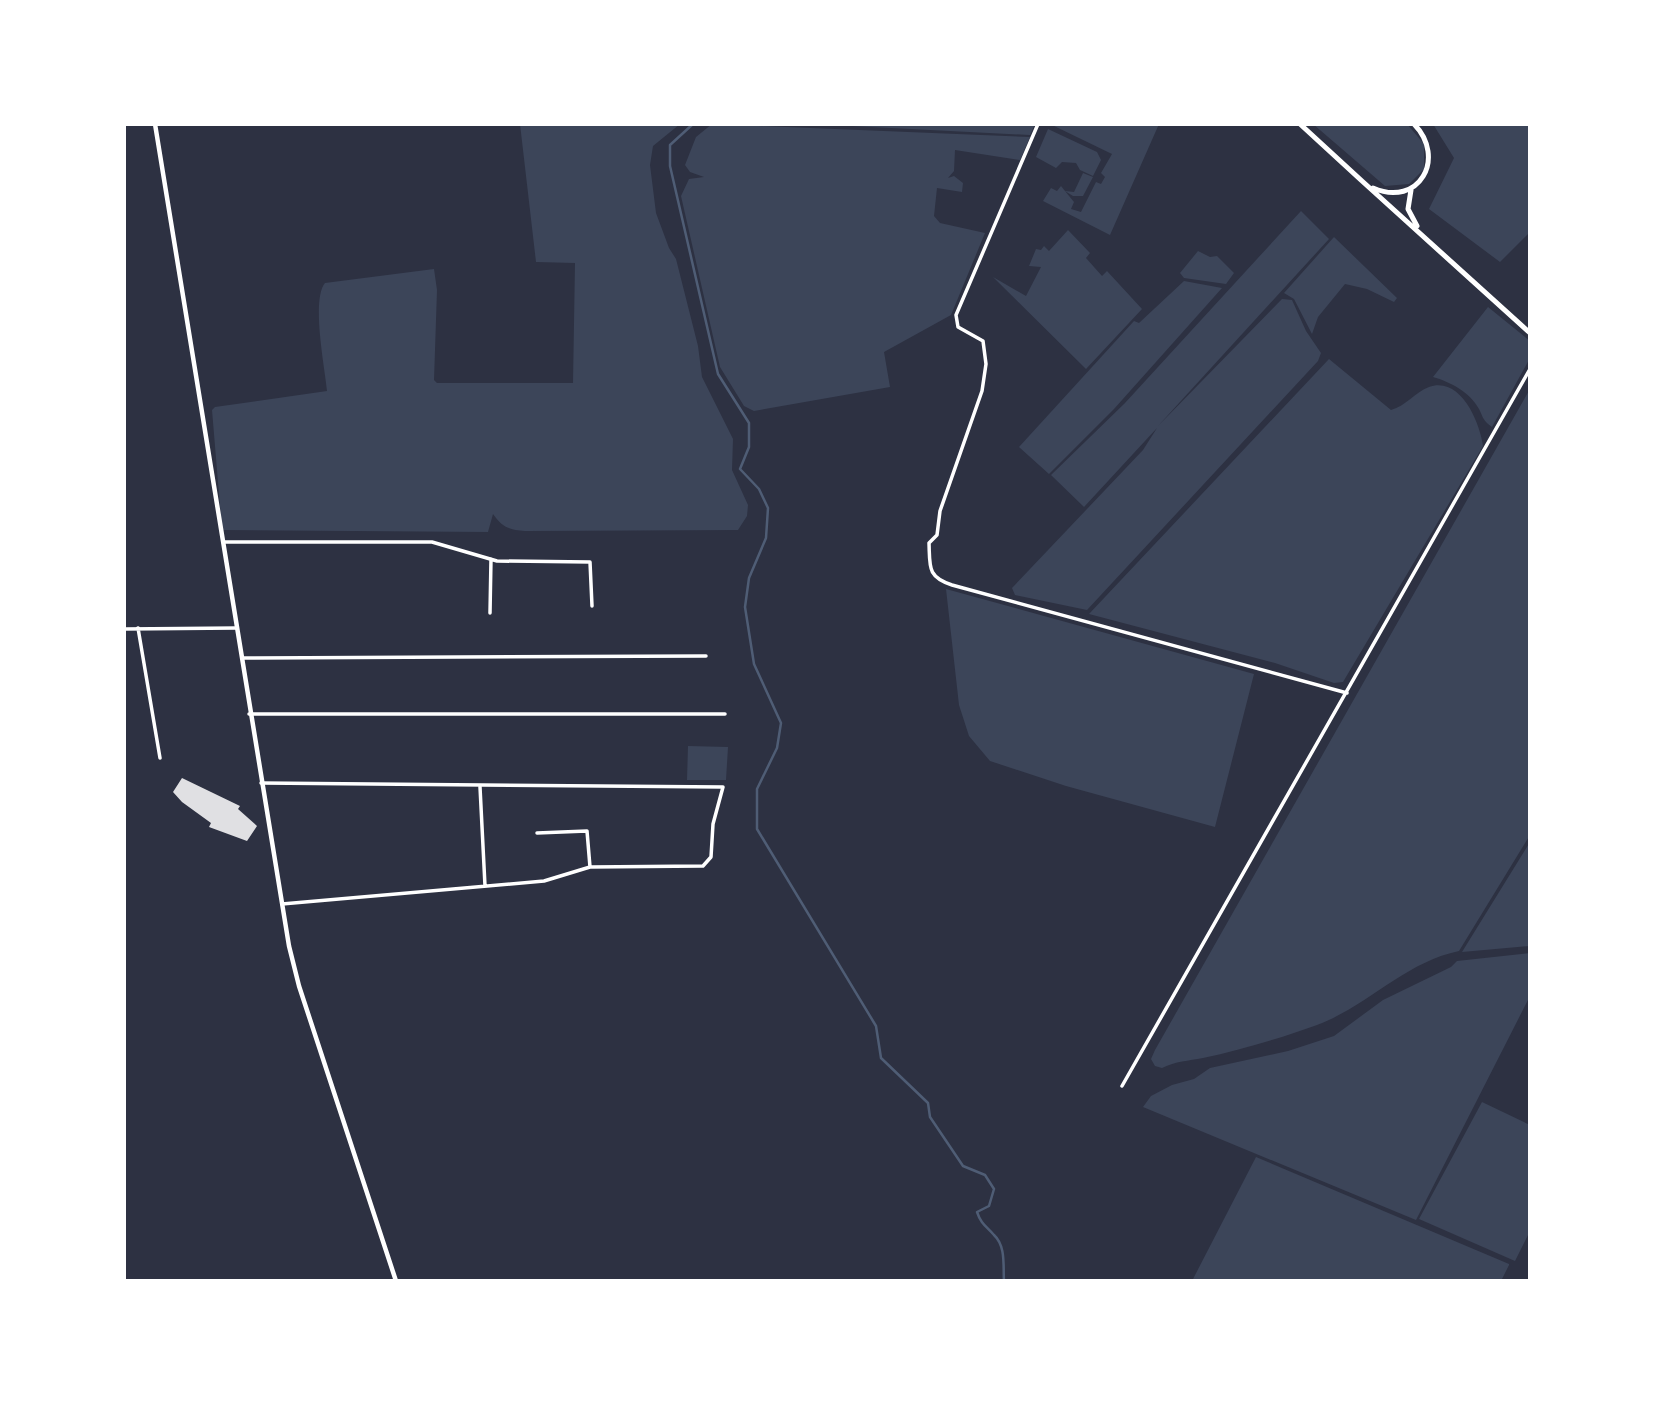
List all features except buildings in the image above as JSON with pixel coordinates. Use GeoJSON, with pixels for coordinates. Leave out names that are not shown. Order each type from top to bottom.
{"type":"FeatureCollection","features":[{"type":"Feature","properties":{"kind":"main road"},"geometry":{"type":"LineString","coordinates":[[1300,124],[1530,333]]}},
{"type":"Feature","properties":{"kind":"main road"},"geometry":{"type":"LineString","coordinates":[[1414,124],[1426,139],[1430,153],[1426,170],[1412,188],[1408,211],[1428,240]]}},
{"type":"Feature","properties":{"kind":"main road"},"geometry":{"type":"LineString","coordinates":[[1362,181],[1387,193],[1412,188]]}},
{"type":"Feature","properties":{"kind":"street"},"geometry":{"type":"LineString","coordinates":[[155,124],[249,714],[299,986],[396,1281]]}},
{"type":"Feature","properties":{"kind":"street"},"geometry":{"type":"LineString","coordinates":[[1038,124],[956,314],[958,327],[983,341],[986,368],[981,396],[940,511],[937,535],[929,543],[933,575],[946,583],[1347,693]]}},
{"type":"Feature","properties":{"kind":"street"},"geometry":{"type":"LineString","coordinates":[[1122,1086],[1530,369]]}},
{"type":"Feature","properties":{"kind":"street"},"geometry":{"type":"LineString","coordinates":[[223,542],[435,542],[491,559],[590,562],[592,606]]}},
{"type":"Feature","properties":{"kind":"street"},"geometry":{"type":"LineString","coordinates":[[490,613],[491,559]]}},
{"type":"Feature","properties":{"kind":"street"},"geometry":{"type":"LineString","coordinates":[[138,628],[160,758]]}},
{"type":"Feature","properties":{"kind":"street"},"geometry":{"type":"LineString","coordinates":[[124,629],[237,628]]}},
{"type":"Feature","properties":{"kind":"street"},"geometry":{"type":"LineString","coordinates":[[241,658],[706,656]]}},
{"type":"Feature","properties":{"kind":"street"},"geometry":{"type":"LineString","coordinates":[[249,714],[725,714]]}},
{"type":"Feature","properties":{"kind":"street"},"geometry":{"type":"LineString","coordinates":[[261,783],[480,787],[723,787],[714,819],[710,857],[704,866],[590,867],[544,881],[282,904]]}},
{"type":"Feature","properties":{"kind":"street"},"geometry":{"type":"LineString","coordinates":[[480,787],[485,886]]}},
{"type":"Feature","properties":{"kind":"street"},"geometry":{"type":"LineString","coordinates":[[537,833],[587,831],[590,867]]}},
{"type":"Feature","properties":{"kind":"shaded area"},"geometry":{"type":"Polygon","coordinates":[[[520,124],[680,124],[653,146],[650,165],[656,213],[676,259],[698,346],[702,377],[733,439],[732,470],[748,505],[747,516],[738,530],[525,531],[506,527],[493,514],[488,532],[222,530],[212,410],[215,407],[327,391],[319,319],[321,292],[325,283],[434,269],[437,290],[434,380],[437,383],[573,383],[575,263],[536,262],[520,124]]]}},
{"type":"Feature","properties":{"kind":"shaded area"},"geometry":{"type":"Polygon","coordinates":[[[712,124],[1030,137],[1020,160],[955,150],[954,171],[948,178],[954,176],[963,183],[962,192],[937,188],[934,216],[940,223],[985,233],[951,315],[884,352],[890,387],[754,411],[744,406],[720,367],[681,196],[689,179],[704,177],[690,172],[685,165],[696,137],[712,124]]]}},
{"type":"Feature","properties":{"kind":"shaded area"},"geometry":{"type":"Polygon","coordinates":[[[813,124],[1035,124],[1030,135],[813,124]]]}},
{"type":"Feature","properties":{"kind":"shaded area"},"geometry":{"type":"Polygon","coordinates":[[[1050,124],[1159,124],[1110,235],[1043,201],[1051,188],[1057,191],[1061,186],[1074,202],[1071,209],[1081,212],[1096,182],[1101,184],[1105,177],[1101,173],[1112,154],[1050,124]]]}},
{"type":"Feature","properties":{"kind":"shaded area"},"geometry":{"type":"Polygon","coordinates":[[[1313,124],[1407,124],[1424,144],[1424,169],[1409,184],[1385,186],[1313,124]]]}},
{"type":"Feature","properties":{"kind":"shaded area"},"geometry":{"type":"Polygon","coordinates":[[[1433,124],[1530,124],[1530,232],[1500,262],[1429,209],[1454,158],[1433,124]]]}},
{"type":"Feature","properties":{"kind":"shaded area"},"geometry":{"type":"Polygon","coordinates":[[[1048,129],[1097,152],[1101,160],[1093,176],[1080,170],[1076,163],[1062,162],[1056,168],[1036,157],[1048,129]]]}},
{"type":"Feature","properties":{"kind":"shaded area"},"geometry":{"type":"Polygon","coordinates":[[[1083,173],[1093,177],[1083,196],[1073,196],[1065,191],[1074,192],[1083,173]]]}},
{"type":"Feature","properties":{"kind":"shaded area"},"geometry":{"type":"Polygon","coordinates":[[[1301,211],[1329,239],[1158,426],[1282,299],[1292,300],[1306,331],[1321,353],[1318,361],[1087,610],[1015,595],[1012,588],[1143,450],[1157,428],[1084,507],[1051,475],[1125,403],[1301,211]]]}},
{"type":"Feature","properties":{"kind":"shaded area"},"geometry":{"type":"Polygon","coordinates":[[[1068,230],[1090,253],[1086,258],[1102,276],[1107,271],[1142,309],[1086,369],[993,277],[1026,296],[1041,267],[1029,266],[1036,249],[1041,250],[1044,246],[1049,251],[1068,230]]]}},
{"type":"Feature","properties":{"kind":"shaded area"},"geometry":{"type":"Polygon","coordinates":[[[1334,237],[1397,298],[1394,302],[1367,289],[1345,284],[1318,317],[1312,334],[1294,299],[1284,293],[1334,237]]]}},
{"type":"Feature","properties":{"kind":"shaded area"},"geometry":{"type":"Polygon","coordinates":[[[1198,251],[1210,257],[1217,256],[1234,273],[1226,284],[1184,278],[1180,273],[1198,251]]]}},
{"type":"Feature","properties":{"kind":"shaded area"},"geometry":{"type":"Polygon","coordinates":[[[1184,281],[1222,288],[1114,409],[1049,474],[1019,447],[1134,321],[1139,323],[1184,281]]]}},
{"type":"Feature","properties":{"kind":"shaded area"},"geometry":{"type":"Polygon","coordinates":[[[1488,307],[1530,341],[1530,358],[1492,427],[1465,393],[1433,377],[1488,307]]]}},
{"type":"Feature","properties":{"kind":"shaded area"},"geometry":{"type":"Polygon","coordinates":[[[1329,359],[1391,410],[1429,387],[1440,385],[1451,388],[1473,414],[1483,446],[1343,682],[1334,683],[1275,663],[1089,614],[1329,359]]]}},
{"type":"Feature","properties":{"kind":"shaded area"},"geometry":{"type":"Polygon","coordinates":[[[1530,389],[1530,835],[1459,951],[1421,965],[1336,1017],[1317,1025],[1232,1051],[1162,1068],[1155,1066],[1151,1059],[1155,1050],[1530,389]]]}},
{"type":"Feature","properties":{"kind":"shaded area"},"geometry":{"type":"Polygon","coordinates":[[[946,589],[1254,674],[1215,827],[1066,786],[990,761],[969,736],[959,705],[946,589]]]}},
{"type":"Feature","properties":{"kind":"shaded area"},"geometry":{"type":"Polygon","coordinates":[[[688,746],[728,747],[726,780],[687,780],[688,746]]]}},
{"type":"Feature","properties":{"kind":"shaded area"},"geometry":{"type":"Polygon","coordinates":[[[1530,842],[1530,946],[1462,952],[1530,842]]]}},
{"type":"Feature","properties":{"kind":"shaded area"},"geometry":{"type":"Polygon","coordinates":[[[1530,953],[1530,996],[1416,1220],[1143,1107],[1151,1096],[1172,1085],[1194,1079],[1210,1068],[1288,1051],[1334,1036],[1383,1000],[1451,967],[1457,961],[1530,953]]]}},
{"type":"Feature","properties":{"kind":"shaded area"},"geometry":{"type":"Polygon","coordinates":[[[1482,1102],[1530,1125],[1530,1231],[1515,1261],[1419,1219],[1482,1102]]]}},
{"type":"Feature","properties":{"kind":"shaded area"},"geometry":{"type":"Polygon","coordinates":[[[1256,1157],[1509,1265],[1501,1281],[1192,1281],[1256,1157]]]}},
{"type":"Feature","properties":{"kind":"waterway"},"geometry":{"type":"LineString","coordinates":[[693,124],[670,145],[670,166],[718,374],[749,423],[749,447],[740,469],[759,489],[768,508],[766,538],[749,578],[745,607],[754,664],[781,723],[777,748],[757,789],[757,829],[876,1026],[881,1058],[928,1103],[930,1117],[963,1166],[985,1175],[994,1189],[989,1206],[977,1212],[1000,1245],[1004,1281]]}}]}
